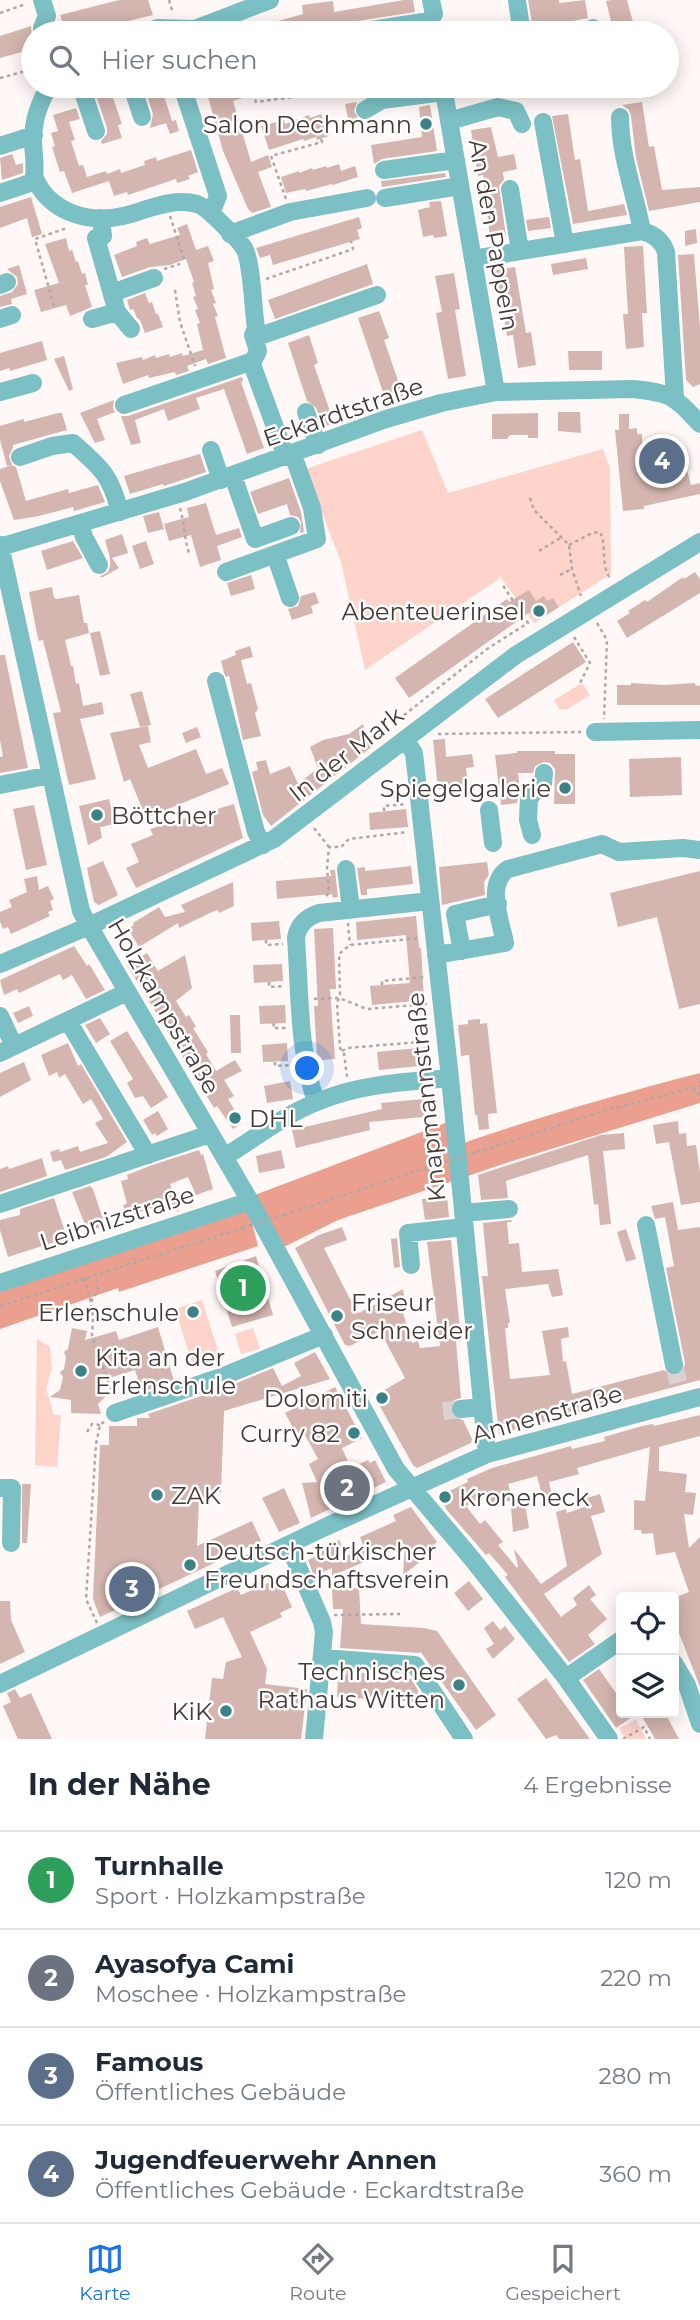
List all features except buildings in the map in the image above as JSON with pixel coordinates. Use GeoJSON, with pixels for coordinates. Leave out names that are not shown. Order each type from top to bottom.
{"type":"FeatureCollection","features":[{"type":"Feature","properties":{"kind":"street"},"geometry":{"type":"LineString","coordinates":[[236,21],[270,0]]}},
{"type":"Feature","properties":{"kind":"street"},"geometry":{"type":"LineString","coordinates":[[431,0],[434,14],[432,21]]}},
{"type":"Feature","properties":{"kind":"street"},"geometry":{"type":"LineString","coordinates":[[517,1],[520,21]]}},
{"type":"Feature","properties":{"kind":"street"},"geometry":{"type":"LineString","coordinates":[[34,2],[47,16],[45,21]]}},
{"type":"Feature","properties":{"kind":"street"},"geometry":{"type":"LineString","coordinates":[[43,98],[36,114],[35,178],[56,206],[66,212],[94,217],[124,216],[166,203],[197,205],[207,208],[244,249],[248,260],[256,328],[254,338],[258,351],[253,361],[124,405]]}},
{"type":"Feature","properties":{"kind":"street"},"geometry":{"type":"LineString","coordinates":[[85,98],[96,131]]}},
{"type":"Feature","properties":{"kind":"street"},"geometry":{"type":"LineString","coordinates":[[136,98],[142,117]]}},
{"type":"Feature","properties":{"kind":"street"},"geometry":{"type":"LineString","coordinates":[[187,98],[218,196],[211,213]]}},
{"type":"Feature","properties":{"kind":"street"},"geometry":{"type":"LineString","coordinates":[[365,110],[382,100],[393,98]]}},
{"type":"Feature","properties":{"kind":"street","name":"An den Pappeln"},"geometry":{"type":"LineString","coordinates":[[445,98],[469,257],[496,393]]}},
{"type":"Feature","properties":{"kind":"street"},"geometry":{"type":"LineString","coordinates":[[449,121],[498,107],[516,111],[522,124]]}},
{"type":"Feature","properties":{"kind":"street"},"geometry":{"type":"LineString","coordinates":[[620,117],[627,170],[642,231]]}},
{"type":"Feature","properties":{"kind":"street"},"geometry":{"type":"LineString","coordinates":[[543,122],[565,244]]}},
{"type":"Feature","properties":{"kind":"street"},"geometry":{"type":"LineString","coordinates":[[0,146],[34,135]]}},
{"type":"Feature","properties":{"kind":"street"},"geometry":{"type":"LineString","coordinates":[[384,170],[456,160]]}},
{"type":"Feature","properties":{"kind":"street"},"geometry":{"type":"LineString","coordinates":[[0,186],[35,178]]}},
{"type":"Feature","properties":{"kind":"street"},"geometry":{"type":"LineString","coordinates":[[0,193],[35,178]]}},
{"type":"Feature","properties":{"kind":"street"},"geometry":{"type":"LineString","coordinates":[[230,234],[290,212],[460,186]]}},
{"type":"Feature","properties":{"kind":"street"},"geometry":{"type":"LineString","coordinates":[[510,189],[520,251]]}},
{"type":"Feature","properties":{"kind":"street"},"geometry":{"type":"LineString","coordinates":[[94,217],[103,236],[96,238],[117,312],[131,329]]}},
{"type":"Feature","properties":{"kind":"street"},"geometry":{"type":"LineString","coordinates":[[469,257],[642,231],[662,242],[666,252],[675,397],[700,424]]}},
{"type":"Feature","properties":{"kind":"street"},"geometry":{"type":"LineString","coordinates":[[111,293],[155,278]]}},
{"type":"Feature","properties":{"kind":"street"},"geometry":{"type":"LineString","coordinates":[[254,338],[377,295]]}},
{"type":"Feature","properties":{"kind":"street"},"geometry":{"type":"LineString","coordinates":[[92,319],[117,312]]}},
{"type":"Feature","properties":{"kind":"street"},"geometry":{"type":"LineString","coordinates":[[226,572],[317,539],[312,508],[253,361]]}},
{"type":"Feature","properties":{"kind":"street"},"geometry":{"type":"LineString","coordinates":[[0,393],[33,383]]}},
{"type":"Feature","properties":{"kind":"street","name":"Eckardtstraße"},"geometry":{"type":"LineString","coordinates":[[0,546],[124,511],[230,477],[318,445],[384,413],[496,393],[633,390],[655,391],[675,397]]}},
{"type":"Feature","properties":{"kind":"street"},"geometry":{"type":"LineString","coordinates":[[306,412],[318,445]]}},
{"type":"Feature","properties":{"kind":"street"},"geometry":{"type":"LineString","coordinates":[[20,457],[52,446],[73,443],[94,460],[109,479],[124,511]]}},
{"type":"Feature","properties":{"kind":"street"},"geometry":{"type":"LineString","coordinates":[[211,450],[230,477],[255,539],[291,526]]}},
{"type":"Feature","properties":{"kind":"street"},"geometry":{"type":"LineString","coordinates":[[118,475],[124,511]]}},
{"type":"Feature","properties":{"kind":"street"},"geometry":{"type":"LineString","coordinates":[[80,524],[83,537],[99,565]]}},
{"type":"Feature","properties":{"kind":"street","name":"In der Mark"},"geometry":{"type":"LineString","coordinates":[[0,964],[89,926],[263,845],[287,831],[408,743],[516,655],[700,542]]}},
{"type":"Feature","properties":{"kind":"street","name":"Holzkampstraße"},"geometry":{"type":"LineString","coordinates":[[0,546],[53,750],[51,775],[81,911],[250,1201],[324,1335],[364,1393],[396,1469],[473,1560],[566,1678],[609,1739]]}},
{"type":"Feature","properties":{"kind":"street"},"geometry":{"type":"LineString","coordinates":[[275,554],[290,598]]}},
{"type":"Feature","properties":{"kind":"street"},"geometry":{"type":"LineString","coordinates":[[216,681],[256,832],[263,845]]}},
{"type":"Feature","properties":{"kind":"street"},"geometry":{"type":"LineString","coordinates":[[595,732],[700,730]]}},
{"type":"Feature","properties":{"kind":"street","name":"Knapmannstraße"},"geometry":{"type":"LineString","coordinates":[[408,743],[414,753],[422,831],[430,852],[430,901],[487,1454]]}},
{"type":"Feature","properties":{"kind":"street"},"geometry":{"type":"LineString","coordinates":[[532,835],[528,820],[529,798],[543,784],[544,773]]}},
{"type":"Feature","properties":{"kind":"street"},"geometry":{"type":"LineString","coordinates":[[0,785],[51,775]]}},
{"type":"Feature","properties":{"kind":"street"},"geometry":{"type":"LineString","coordinates":[[489,810],[493,843]]}},
{"type":"Feature","properties":{"kind":"street"},"geometry":{"type":"LineString","coordinates":[[436,955],[505,943],[496,883],[499,875],[508,870],[602,844],[619,852],[683,848],[700,850]]}},
{"type":"Feature","properties":{"kind":"street"},"geometry":{"type":"LineString","coordinates":[[346,869],[349,910]]}},
{"type":"Feature","properties":{"kind":"street"},"geometry":{"type":"LineString","coordinates":[[316,1102],[306,1064],[297,933],[304,921],[319,913],[430,901]]}},
{"type":"Feature","properties":{"kind":"street"},"geometry":{"type":"LineString","coordinates":[[463,951],[454,914],[498,904]]}},
{"type":"Feature","properties":{"kind":"street"},"geometry":{"type":"LineString","coordinates":[[0,1016],[7,1049],[127,992]]}},
{"type":"Feature","properties":{"kind":"street"},"geometry":{"type":"LineString","coordinates":[[68,1021],[148,1155]]}},
{"type":"Feature","properties":{"kind":"street"},"geometry":{"type":"LineString","coordinates":[[224,1157],[316,1102],[348,1091],[385,1084],[450,1078]]}},
{"type":"Feature","properties":{"kind":"street"},"geometry":{"type":"LineString","coordinates":[[0,1204],[210,1134]]}},
{"type":"Feature","properties":{"kind":"street","name":"Leibnizstraße"},"geometry":{"type":"LineString","coordinates":[[0,1283],[250,1201]]}},
{"type":"Feature","properties":{"kind":"street"},"geometry":{"type":"LineString","coordinates":[[411,1265],[408,1233],[509,1209]]}},
{"type":"Feature","properties":{"kind":"street"},"geometry":{"type":"LineString","coordinates":[[646,1225],[674,1365]]}},
{"type":"Feature","properties":{"kind":"street"},"geometry":{"type":"LineString","coordinates":[[115,1413],[221,1377],[324,1335]]}},
{"type":"Feature","properties":{"kind":"street","name":"Annenstraße"},"geometry":{"type":"LineString","coordinates":[[0,1684],[487,1454],[687,1394]]}},
{"type":"Feature","properties":{"kind":"street"},"geometry":{"type":"LineString","coordinates":[[461,1409],[482,1407]]}},
{"type":"Feature","properties":{"kind":"street"},"geometry":{"type":"LineString","coordinates":[[0,1488],[12,1488],[11,1543]]}},
{"type":"Feature","properties":{"kind":"street"},"geometry":{"type":"LineString","coordinates":[[289,1546],[324,1632],[314,1739]]}},
{"type":"Feature","properties":{"kind":"street"},"geometry":{"type":"LineString","coordinates":[[566,1678],[616,1643]]}},
{"type":"Feature","properties":{"kind":"street"},"geometry":{"type":"LineString","coordinates":[[323,1658],[415,1665],[464,1739]]}},
{"type":"Feature","properties":{"kind":"street"},"geometry":{"type":"LineString","coordinates":[[679,1671],[687,1685],[700,1724]]}},
{"type":"Feature","properties":{"kind":"path"},"geometry":{"type":"LineString","coordinates":[[0,13],[34,2]]}},
{"type":"Feature","properties":{"kind":"path"},"geometry":{"type":"LineString","coordinates":[[0,78],[21,72]]}},
{"type":"Feature","properties":{"kind":"path"},"geometry":{"type":"LineString","coordinates":[[255,98],[256,102],[286,98]]}},
{"type":"Feature","properties":{"kind":"path"},"geometry":{"type":"LineString","coordinates":[[290,212],[271,156],[322,142],[321,139]]}},
{"type":"Feature","properties":{"kind":"path"},"geometry":{"type":"LineString","coordinates":[[166,203],[184,260]]}},
{"type":"Feature","properties":{"kind":"path"},"geometry":{"type":"LineString","coordinates":[[54,306],[35,239],[94,217]]}},
{"type":"Feature","properties":{"kind":"path"},"geometry":{"type":"LineString","coordinates":[[250,285],[353,249],[351,242]]}},
{"type":"Feature","properties":{"kind":"path"},"geometry":{"type":"LineString","coordinates":[[175,290],[180,322],[200,379]]}},
{"type":"Feature","properties":{"kind":"path"},"geometry":{"type":"LineString","coordinates":[[176,495],[186,529],[184,540],[190,556]]}},
{"type":"Feature","properties":{"kind":"path"},"geometry":{"type":"LineString","coordinates":[[530,498],[534,510],[569,545],[572,569],[580,595],[607,640],[604,708]]}},
{"type":"Feature","properties":{"kind":"path"},"geometry":{"type":"LineString","coordinates":[[569,545],[600,531],[603,535],[606,572],[620,592]]}},
{"type":"Feature","properties":{"kind":"path"},"geometry":{"type":"LineString","coordinates":[[539,551],[562,537]]}},
{"type":"Feature","properties":{"kind":"path"},"geometry":{"type":"LineString","coordinates":[[560,575],[572,569]]}},
{"type":"Feature","properties":{"kind":"path"},"geometry":{"type":"LineString","coordinates":[[393,724],[486,649],[528,623],[502,584]]}},
{"type":"Feature","properties":{"kind":"path"},"geometry":{"type":"LineString","coordinates":[[566,625],[590,663],[579,685]]}},
{"type":"Feature","properties":{"kind":"path"},"geometry":{"type":"LineString","coordinates":[[408,743],[426,734],[595,732]]}},
{"type":"Feature","properties":{"kind":"path"},"geometry":{"type":"LineString","coordinates":[[384,811],[384,806],[419,803]]}},
{"type":"Feature","properties":{"kind":"path"},"geometry":{"type":"LineString","coordinates":[[305,817],[329,847],[327,912]]}},
{"type":"Feature","properties":{"kind":"path"},"geometry":{"type":"LineString","coordinates":[[329,847],[341,847],[349,839],[422,831]]}},
{"type":"Feature","properties":{"kind":"path"},"geometry":{"type":"LineString","coordinates":[[349,910],[350,945]]}},
{"type":"Feature","properties":{"kind":"path"},"geometry":{"type":"LineString","coordinates":[[348,1091],[339,1037],[339,954],[350,945],[434,937]]}},
{"type":"Feature","properties":{"kind":"path"},"geometry":{"type":"LineString","coordinates":[[266,940],[266,944],[296,943]]}},
{"type":"Feature","properties":{"kind":"path"},"geometry":{"type":"LineString","coordinates":[[383,985],[382,981],[438,975]]}},
{"type":"Feature","properties":{"kind":"path"},"geometry":{"type":"LineString","coordinates":[[269,982],[269,987],[339,998],[368,1009],[441,1003]]}},
{"type":"Feature","properties":{"kind":"path"},"geometry":{"type":"LineString","coordinates":[[342,1051],[347,1048],[445,1039]]}},
{"type":"Feature","properties":{"kind":"path"},"geometry":{"type":"LineString","coordinates":[[275,1062],[275,1066],[306,1064]]}},
{"type":"Feature","properties":{"kind":"path"},"geometry":{"type":"LineString","coordinates":[[0,1306],[596,1113],[694,1088],[700,1084]]}},
{"type":"Feature","properties":{"kind":"path"},"geometry":{"type":"LineString","coordinates":[[694,1088],[694,1092],[700,1094]]}},
{"type":"Feature","properties":{"kind":"path"},"geometry":{"type":"LineString","coordinates":[[91,1302],[98,1290],[95,1275]]}},
{"type":"Feature","properties":{"kind":"path"},"geometry":{"type":"LineString","coordinates":[[84,1278],[91,1302],[92,1336],[111,1390],[115,1413],[100,1425],[96,1444],[86,1599],[103,1635]]}},
{"type":"Feature","properties":{"kind":"path"},"geometry":{"type":"LineString","coordinates":[[87,1432],[92,1424],[100,1425]]}},
{"type":"Feature","properties":{"kind":"path"},"geometry":{"type":"LineString","coordinates":[[319,1615],[400,1614]]}},
{"type":"Feature","properties":{"kind":"path"},"geometry":{"type":"LineString","coordinates":[[623,1739],[643,1727],[650,1739]]}},
{"type":"Feature","properties":{"kind":"shaded area"},"geometry":{"type":"Polygon","coordinates":[[[422,430],[448,493],[603,449],[610,468],[611,574],[534,623],[497,572],[500,578],[365,670],[341,562],[305,469],[422,430]]]}},
{"type":"Feature","properties":{"kind":"shaded area"},"geometry":{"type":"Polygon","coordinates":[[[582,683],[590,695],[568,709],[560,710],[554,700],[582,683]]]}},
{"type":"Feature","properties":{"kind":"shaded area"},"geometry":{"type":"Polygon","coordinates":[[[700,1073],[700,1103],[509,1162],[338,1220],[282,1248],[252,1196],[448,1122],[449,1148],[573,1108],[700,1073]]]}},
{"type":"Feature","properties":{"kind":"shaded area"},"geometry":{"type":"Polygon","coordinates":[[[248,1207],[258,1246],[119,1292],[118,1288],[0,1329],[0,1290],[248,1207]]]}},
{"type":"Feature","properties":{"kind":"shaded area"},"geometry":{"type":"Polygon","coordinates":[[[202,1300],[221,1360],[194,1369],[175,1309],[202,1300]]]}},
{"type":"Feature","properties":{"kind":"shaded area"},"geometry":{"type":"Polygon","coordinates":[[[253,1328],[260,1349],[241,1354],[235,1334],[253,1328]]]}},
{"type":"Feature","properties":{"kind":"shaded area"},"geometry":{"type":"Polygon","coordinates":[[[37,1339],[50,1347],[52,1368],[46,1389],[54,1415],[61,1415],[57,1467],[35,1465],[37,1339]]]}},
{"type":"Feature","properties":{"kind":"shaded area"},"geometry":{"type":"Polygon","coordinates":[[[636,1720],[646,1739],[625,1739],[619,1728],[636,1720]]]}},
{"type":"Feature","properties":{"kind":"tunnel"},"geometry":{"type":"LineString","coordinates":[[674,1365],[679,1385]]}},
{"type":"Feature","properties":{"kind":"tunnel"},"geometry":{"type":"LineString","coordinates":[[443,1411],[461,1409]]}},
{"type":"Feature","properties":{"kind":"place","name":"Salon Dechmann"},"geometry":{"type":"Point","coordinates":[426,124]}},
{"type":"Feature","properties":{"kind":"place","name":"Jugendfeuerwehr Annen"},"geometry":{"type":"Point","coordinates":[662,461]}},
{"type":"Feature","properties":{"kind":"place","name":"Abenteuerinsel"},"geometry":{"type":"Point","coordinates":[539,611]}},
{"type":"Feature","properties":{"kind":"place","name":"Spiegelgalerie"},"geometry":{"type":"Point","coordinates":[565,788]}},
{"type":"Feature","properties":{"kind":"place","name":"Böttcher"},"geometry":{"type":"Point","coordinates":[97,815]}},
{"type":"Feature","properties":{"kind":"place","name":"DHL"},"geometry":{"type":"Point","coordinates":[235,1118]}},
{"type":"Feature","properties":{"kind":"place","name":"Turnhalle"},"geometry":{"type":"Point","coordinates":[243,1288]}},
{"type":"Feature","properties":{"kind":"place","name":"Erlenschule"},"geometry":{"type":"Point","coordinates":[193,1312]}},
{"type":"Feature","properties":{"kind":"place","name":"Friseur Schneider"},"geometry":{"type":"Point","coordinates":[337,1316]}},
{"type":"Feature","properties":{"kind":"place","name":"Kita an der Erlenschule"},"geometry":{"type":"Point","coordinates":[81,1371]}},
{"type":"Feature","properties":{"kind":"place","name":"Dolomiti"},"geometry":{"type":"Point","coordinates":[382,1398]}},
{"type":"Feature","properties":{"kind":"place","name":"Curry 82"},"geometry":{"type":"Point","coordinates":[354,1433]}},
{"type":"Feature","properties":{"kind":"place","name":"Ayasofya Cami"},"geometry":{"type":"Point","coordinates":[347,1488]}},
{"type":"Feature","properties":{"kind":"place","name":"ZAK"},"geometry":{"type":"Point","coordinates":[157,1495]}},
{"type":"Feature","properties":{"kind":"place","name":"Kroneneck"},"geometry":{"type":"Point","coordinates":[445,1497]}},
{"type":"Feature","properties":{"kind":"place","name":"Deutsch-türkischer Freundschaftsverein"},"geometry":{"type":"Point","coordinates":[190,1565]}},
{"type":"Feature","properties":{"kind":"place","name":"Famous"},"geometry":{"type":"Point","coordinates":[132,1589]}},
{"type":"Feature","properties":{"kind":"place","name":"Technisches Rathaus Witten"},"geometry":{"type":"Point","coordinates":[459,1685]}},
{"type":"Feature","properties":{"kind":"place","name":"KiK"},"geometry":{"type":"Point","coordinates":[226,1711]}}]}
